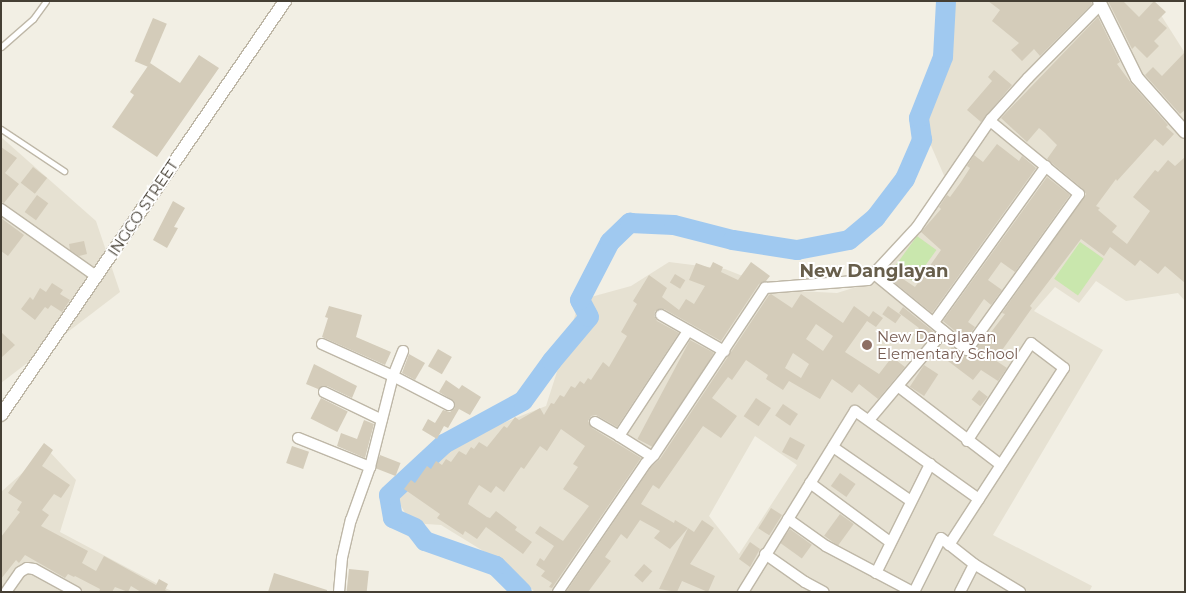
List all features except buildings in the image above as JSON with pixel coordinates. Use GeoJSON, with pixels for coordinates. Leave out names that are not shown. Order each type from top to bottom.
{"type":"FeatureCollection","features":[{"type":"Feature","properties":{"kind":"street","name":"INGCO STREET"},"geometry":{"type":"LineString","coordinates":[[1,415],[285,1]]}},
{"type":"Feature","properties":{"kind":"street"},"geometry":{"type":"LineString","coordinates":[[558,592],[724,351],[765,288],[868,280],[917,227],[990,121],[1028,78],[1100,3],[1137,78],[1185,132]]}},
{"type":"Feature","properties":{"kind":"street"},"geometry":{"type":"LineString","coordinates":[[874,274],[967,350],[1079,194],[990,121]]}},
{"type":"Feature","properties":{"kind":"street"},"geometry":{"type":"LineString","coordinates":[[934,322],[1046,166]]}},
{"type":"Feature","properties":{"kind":"street"},"geometry":{"type":"LineString","coordinates":[[1,209],[96,276]]}},
{"type":"Feature","properties":{"kind":"street"},"geometry":{"type":"LineString","coordinates":[[661,315],[724,351]]}},
{"type":"Feature","properties":{"kind":"street"},"geometry":{"type":"LineString","coordinates":[[619,436],[688,331]]}},
{"type":"Feature","properties":{"kind":"street"},"geometry":{"type":"LineString","coordinates":[[869,420],[944,331]]}},
{"type":"Feature","properties":{"kind":"street"},"geometry":{"type":"LineString","coordinates":[[948,545],[1064,368],[1031,343],[967,441]]}},
{"type":"Feature","properties":{"kind":"street"},"geometry":{"type":"LineString","coordinates":[[322,344],[449,405]]}},
{"type":"Feature","properties":{"kind":"street"},"geometry":{"type":"LineString","coordinates":[[338,592],[342,558],[351,520],[370,467],[392,376],[403,351]]}},
{"type":"Feature","properties":{"kind":"street"},"geometry":{"type":"LineString","coordinates":[[898,387],[967,441],[1001,464]]}},
{"type":"Feature","properties":{"kind":"street"},"geometry":{"type":"LineString","coordinates":[[324,392],[382,420]]}},
{"type":"Feature","properties":{"kind":"street"},"geometry":{"type":"LineString","coordinates":[[745,591],[765,554],[855,412],[869,420],[978,499]]}},
{"type":"Feature","properties":{"kind":"street"},"geometry":{"type":"LineString","coordinates":[[595,422],[651,456]]}},
{"type":"Feature","properties":{"kind":"street"},"geometry":{"type":"LineString","coordinates":[[298,438],[370,467]]}},
{"type":"Feature","properties":{"kind":"street"},"geometry":{"type":"LineString","coordinates":[[833,447],[911,501]]}},
{"type":"Feature","properties":{"kind":"street"},"geometry":{"type":"LineString","coordinates":[[876,573],[930,464]]}},
{"type":"Feature","properties":{"kind":"street"},"geometry":{"type":"LineString","coordinates":[[810,483],[890,542]]}},
{"type":"Feature","properties":{"kind":"street"},"geometry":{"type":"LineString","coordinates":[[788,519],[826,546],[914,592],[941,538],[974,564],[1020,592]]}},
{"type":"Feature","properties":{"kind":"street"},"geometry":{"type":"LineString","coordinates":[[765,554],[805,582],[824,592]]}},
{"type":"Feature","properties":{"kind":"street"},"geometry":{"type":"LineString","coordinates":[[960,592],[974,564]]}},
{"type":"Feature","properties":{"kind":"street"},"geometry":{"type":"LineString","coordinates":[[6,592],[20,572],[27,568],[34,569],[76,592]]}},
{"type":"Feature","properties":{"kind":"lane"},"geometry":{"type":"LineString","coordinates":[[1,47],[33,19],[46,1]]}},
{"type":"Feature","properties":{"kind":"lane"},"geometry":{"type":"LineString","coordinates":[[1,129],[64,171]]}},
{"type":"Feature","properties":{"kind":"shaded area"},"geometry":{"type":"Polygon","coordinates":[[[945,1],[1152,1],[1185,53],[1185,301],[1178,293],[1126,301],[1096,281],[1079,303],[1055,287],[1034,311],[1103,350],[993,535],[1092,586],[1089,592],[535,592],[506,565],[441,525],[411,523],[394,494],[468,437],[546,406],[580,300],[631,286],[669,262],[725,269],[778,290],[837,293],[879,280],[922,227],[946,180],[919,118],[943,57],[945,1]],[[755,436],[709,516],[739,554],[797,465],[755,436]]]}},
{"type":"Feature","properties":{"kind":"shaded area"},"geometry":{"type":"Polygon","coordinates":[[[1,137],[96,221],[120,292],[1,383],[1,137]]]}},
{"type":"Feature","properties":{"kind":"shaded area"},"geometry":{"type":"Polygon","coordinates":[[[48,450],[76,480],[60,532],[173,592],[1,592],[1,492],[48,450]]]}},
{"type":"Feature","properties":{"kind":"green space"},"geometry":{"type":"Polygon","coordinates":[[[917,236],[936,250],[913,282],[894,268],[917,236]]]}},
{"type":"Feature","properties":{"kind":"green space"},"geometry":{"type":"Polygon","coordinates":[[[1080,242],[1104,259],[1078,295],[1054,279],[1080,242]]]}},
{"type":"Feature","properties":{"kind":"waterway"},"geometry":{"type":"LineString","coordinates":[[522,592],[496,566],[425,541],[415,528],[393,518],[389,495],[444,444],[523,401],[552,361],[589,317],[580,300],[610,242],[630,223],[674,225],[733,240],[797,250],[849,240],[876,217],[905,179],[922,140],[919,118],[943,57],[946,1]]}},
{"type":"Feature","properties":{"kind":"place","name":"New Danglayan Elementary School"},"geometry":{"type":"Point","coordinates":[867,345]}},
{"type":"Feature","properties":{"kind":"district","name":"New Danglayan"},"geometry":{"type":"Point","coordinates":[874,271]}}]}
